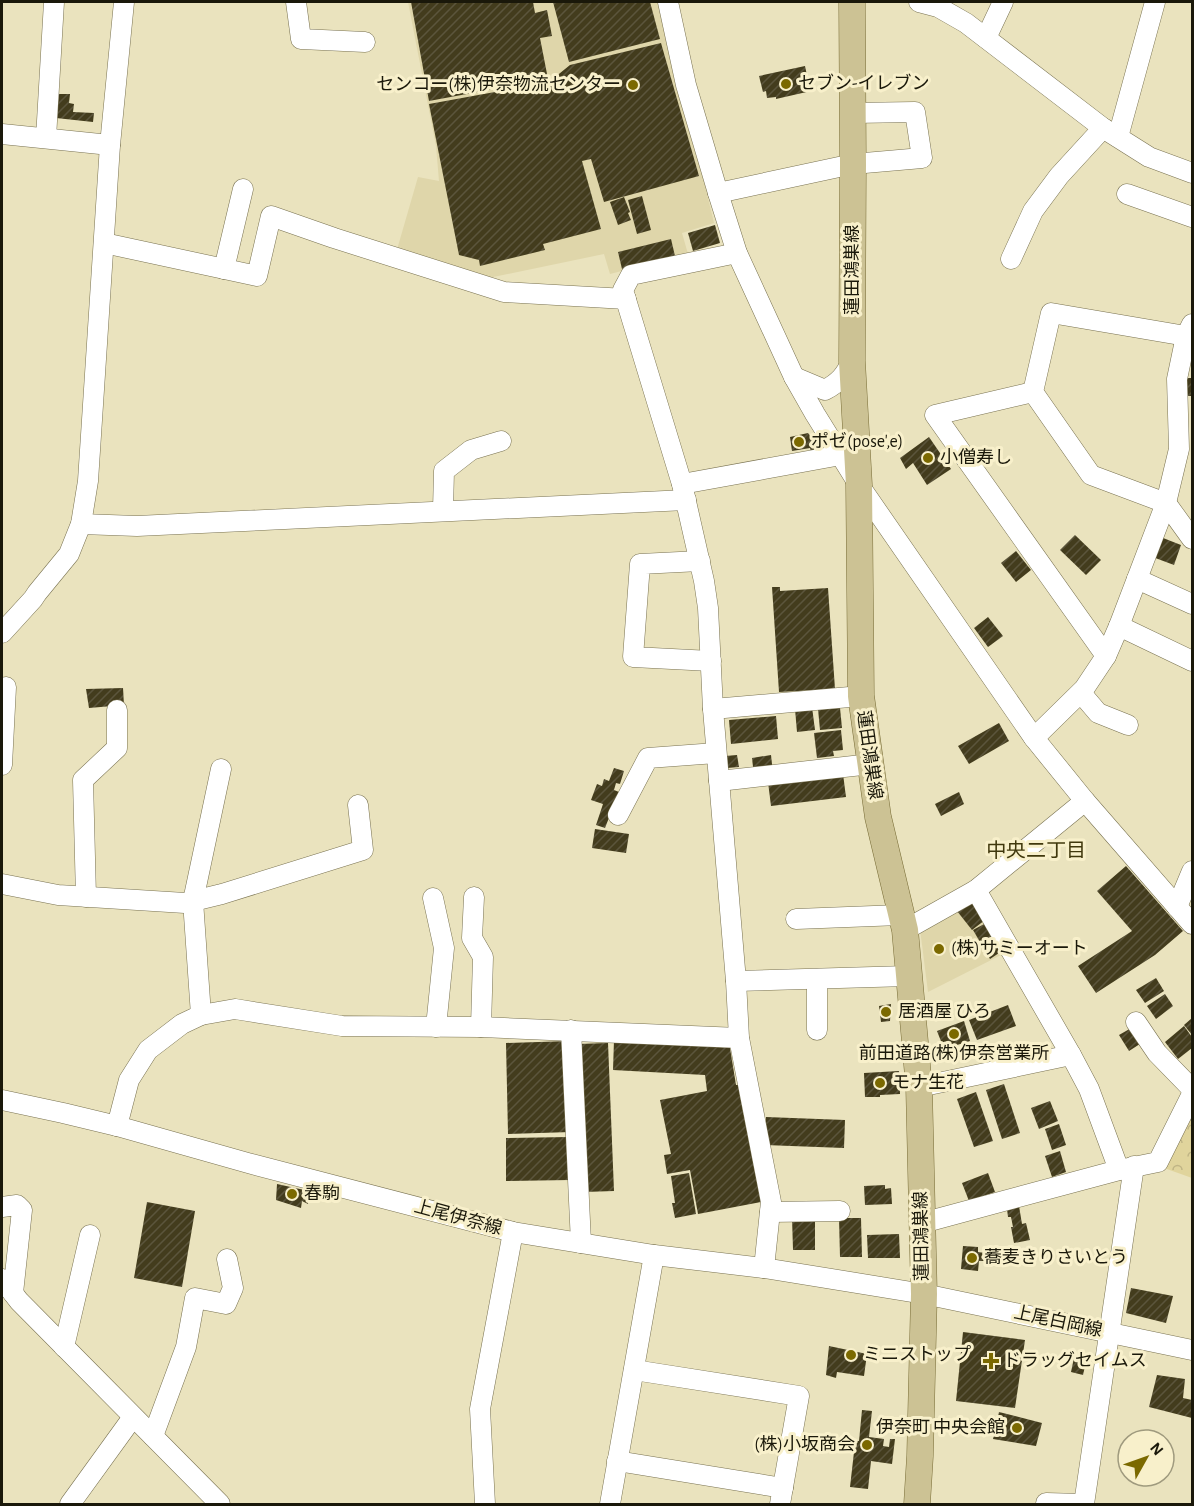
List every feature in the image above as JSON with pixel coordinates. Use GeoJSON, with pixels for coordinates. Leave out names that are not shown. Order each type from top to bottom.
{"type":"FeatureCollection","features":[{"type":"Feature","properties":{"kind":"main road","name":"蓮田鴻巣線"},"geometry":{"type":"LineString","coordinates":[[852,2],[854,164],[852,361],[859,485],[861,696],[878,817],[902,922],[919,1087],[924,1294],[920,1456],[916,1504]]}},
{"type":"Feature","properties":{"kind":"street"},"geometry":{"type":"LineString","coordinates":[[46,138],[54,2]]}},
{"type":"Feature","properties":{"kind":"street"},"geometry":{"type":"LineString","coordinates":[[2,633],[69,554],[81,524],[88,481],[110,145],[124,2]]}},
{"type":"Feature","properties":{"kind":"street"},"geometry":{"type":"LineString","coordinates":[[296,2],[301,39],[365,42]]}},
{"type":"Feature","properties":{"kind":"street"},"geometry":{"type":"LineString","coordinates":[[668,2],[686,85],[737,253],[794,376],[815,414],[859,485],[1034,738],[1085,801],[1192,924]]}},
{"type":"Feature","properties":{"kind":"street"},"geometry":{"type":"LineString","coordinates":[[919,2],[939,4],[1110,133],[1149,157],[1192,173]]}},
{"type":"Feature","properties":{"kind":"street"},"geometry":{"type":"LineString","coordinates":[[986,38],[1003,2]]}},
{"type":"Feature","properties":{"kind":"street"},"geometry":{"type":"LineString","coordinates":[[1011,259],[1033,211],[1059,176],[1110,133],[1155,2]]}},
{"type":"Feature","properties":{"kind":"street"},"geometry":{"type":"LineString","coordinates":[[718,193],[854,164],[922,158],[915,112],[853,112]]}},
{"type":"Feature","properties":{"kind":"street"},"geometry":{"type":"LineString","coordinates":[[2,134],[110,145]]}},
{"type":"Feature","properties":{"kind":"street"},"geometry":{"type":"LineString","coordinates":[[224,269],[243,189]]}},
{"type":"Feature","properties":{"kind":"street"},"geometry":{"type":"LineString","coordinates":[[1127,194],[1192,217]]}},
{"type":"Feature","properties":{"kind":"street"},"geometry":{"type":"LineString","coordinates":[[104,243],[257,276],[271,216],[504,292],[626,299]]}},
{"type":"Feature","properties":{"kind":"street"},"geometry":{"type":"LineString","coordinates":[[737,253],[631,275],[623,290],[684,492],[708,608],[716,753],[739,1038],[771,1202],[764,1268]]}},
{"type":"Feature","properties":{"kind":"street"},"geometry":{"type":"LineString","coordinates":[[1034,738],[1080,693],[1106,656],[1166,503],[1179,449],[1177,379],[1189,330],[1051,313],[1033,392],[1091,475],[1166,503],[1192,539]]}},
{"type":"Feature","properties":{"kind":"street"},"geometry":{"type":"LineString","coordinates":[[794,376],[825,390],[837,384],[852,361]]}},
{"type":"Feature","properties":{"kind":"street"},"geometry":{"type":"LineString","coordinates":[[1033,392],[935,415],[1106,656]]}},
{"type":"Feature","properties":{"kind":"street"},"geometry":{"type":"LineString","coordinates":[[443,510],[444,471],[471,450],[501,441]]}},
{"type":"Feature","properties":{"kind":"street"},"geometry":{"type":"LineString","coordinates":[[81,524],[137,526],[443,510],[684,492],[841,455]]}},
{"type":"Feature","properties":{"kind":"street"},"geometry":{"type":"LineString","coordinates":[[700,561],[640,564],[633,657],[711,661]]}},
{"type":"Feature","properties":{"kind":"street"},"geometry":{"type":"LineString","coordinates":[[1137,579],[1192,604]]}},
{"type":"Feature","properties":{"kind":"street"},"geometry":{"type":"LineString","coordinates":[[1119,626],[1192,661]]}},
{"type":"Feature","properties":{"kind":"street"},"geometry":{"type":"LineString","coordinates":[[2,765],[6,687]]}},
{"type":"Feature","properties":{"kind":"street"},"geometry":{"type":"LineString","coordinates":[[1080,693],[1098,713],[1128,725]]}},
{"type":"Feature","properties":{"kind":"street"},"geometry":{"type":"LineString","coordinates":[[713,708],[861,696]]}},
{"type":"Feature","properties":{"kind":"street"},"geometry":{"type":"LineString","coordinates":[[86,897],[83,780],[117,747],[117,710]]}},
{"type":"Feature","properties":{"kind":"street"},"geometry":{"type":"LineString","coordinates":[[618,815],[648,758],[716,753]]}},
{"type":"Feature","properties":{"kind":"street"},"geometry":{"type":"LineString","coordinates":[[719,781],[871,764]]}},
{"type":"Feature","properties":{"kind":"street"},"geometry":{"type":"LineString","coordinates":[[201,1015],[193,901],[221,769]]}},
{"type":"Feature","properties":{"kind":"street"},"geometry":{"type":"LineString","coordinates":[[796,919],[902,922],[976,890],[1085,801]]}},
{"type":"Feature","properties":{"kind":"street"},"geometry":{"type":"LineString","coordinates":[[2,884],[58,895],[185,903],[222,894],[363,850],[358,805]]}},
{"type":"Feature","properties":{"kind":"street"},"geometry":{"type":"LineString","coordinates":[[1177,907],[1192,871]]}},
{"type":"Feature","properties":{"kind":"street"},"geometry":{"type":"LineString","coordinates":[[976,890],[1071,1054],[1127,1168],[1109,1333],[1082,1504],[1046,1504]]}},
{"type":"Feature","properties":{"kind":"street"},"geometry":{"type":"LineString","coordinates":[[474,897],[472,938],[483,957],[481,1027]]}},
{"type":"Feature","properties":{"kind":"street"},"geometry":{"type":"LineString","coordinates":[[433,898],[444,948],[436,1027]]}},
{"type":"Feature","properties":{"kind":"street"},"geometry":{"type":"LineString","coordinates":[[736,981],[908,976]]}},
{"type":"Feature","properties":{"kind":"street"},"geometry":{"type":"LineString","coordinates":[[817,979],[817,1030]]}},
{"type":"Feature","properties":{"kind":"street"},"geometry":{"type":"LineString","coordinates":[[117,1126],[129,1080],[148,1050],[182,1024],[201,1015],[236,1009],[342,1026],[481,1027],[739,1038]]}},
{"type":"Feature","properties":{"kind":"street"},"geometry":{"type":"LineString","coordinates":[[1136,1022],[1157,1053],[1192,1089]]}},
{"type":"Feature","properties":{"kind":"street"},"geometry":{"type":"LineString","coordinates":[[571,1030],[581,1243]]}},
{"type":"Feature","properties":{"kind":"street"},"geometry":{"type":"LineString","coordinates":[[919,1087],[1071,1054]]}},
{"type":"Feature","properties":{"kind":"street"},"geometry":{"type":"LineString","coordinates":[[922,1223],[1127,1168],[1158,1162],[1192,1094]]}},
{"type":"Feature","properties":{"kind":"street","name":"上尾伊奈線"},"geometry":{"type":"LineString","coordinates":[[2,1100],[117,1126],[248,1163],[513,1232],[654,1255],[764,1268],[924,1294]]}},
{"type":"Feature","properties":{"kind":"street"},"geometry":{"type":"LineString","coordinates":[[2,1207],[17,1205],[22,1210],[7,1286],[64,1347],[220,1504]]}},
{"type":"Feature","properties":{"kind":"street"},"geometry":{"type":"LineString","coordinates":[[770,1212],[840,1211]]}},
{"type":"Feature","properties":{"kind":"street"},"geometry":{"type":"LineString","coordinates":[[485,1504],[480,1409],[513,1232]]}},
{"type":"Feature","properties":{"kind":"street"},"geometry":{"type":"LineString","coordinates":[[64,1347],[90,1234]]}},
{"type":"Feature","properties":{"kind":"street"},"geometry":{"type":"LineString","coordinates":[[610,1504],[654,1255]]}},
{"type":"Feature","properties":{"kind":"street"},"geometry":{"type":"LineString","coordinates":[[153,1436],[186,1347],[195,1298],[226,1304],[233,1288],[227,1259]]}},
{"type":"Feature","properties":{"kind":"street","name":"上尾白岡線"},"geometry":{"type":"LineString","coordinates":[[924,1294],[1192,1350]]}},
{"type":"Feature","properties":{"kind":"street"},"geometry":{"type":"LineString","coordinates":[[617,1461],[782,1496],[798,1396],[634,1370]]}},
{"type":"Feature","properties":{"kind":"street"},"geometry":{"type":"LineString","coordinates":[[70,1504],[133,1417]]}},
{"type":"Feature","properties":{"kind":"shaded area"},"geometry":{"type":"Polygon","coordinates":[[[408,2],[661,2],[714,223],[682,233],[688,254],[610,274],[604,254],[479,280],[396,253],[418,177],[439,181],[436,146],[408,2]]]}},
{"type":"Feature","properties":{"kind":"shaded area"},"geometry":{"type":"Polygon","coordinates":[[[969,899],[1005,953],[928,992],[920,929],[969,899]]]}},
{"type":"Feature","properties":{"kind":"green space"},"geometry":{"type":"Polygon","coordinates":[[[1192,1112],[1192,1178],[1164,1168],[1192,1112]]]}},
{"type":"Feature","properties":{"kind":"building"},"geometry":{"type":"Polygon","coordinates":[[[411,2],[533,2],[535,13],[547,10],[552,36],[540,38],[548,79],[429,101],[411,2]]]}},
{"type":"Feature","properties":{"kind":"building"},"geometry":{"type":"Polygon","coordinates":[[[553,2],[650,2],[660,39],[569,62],[553,2]]]}},
{"type":"Feature","properties":{"kind":"building"},"geometry":{"type":"Polygon","coordinates":[[[661,43],[699,176],[604,202],[591,159],[582,161],[601,229],[543,244],[545,250],[480,266],[479,260],[459,255],[429,104],[549,82],[570,65],[661,43]]]}},
{"type":"Feature","properties":{"kind":"building"},"geometry":{"type":"Polygon","coordinates":[[[805,66],[811,91],[776,99],[776,97],[767,98],[759,76],[805,66]]]}},
{"type":"Feature","properties":{"kind":"building"},"geometry":{"type":"Polygon","coordinates":[[[59,94],[70,94],[69,103],[74,104],[73,112],[94,113],[93,122],[56,118],[59,94]]]}},
{"type":"Feature","properties":{"kind":"building"},"geometry":{"type":"Polygon","coordinates":[[[642,196],[651,230],[637,234],[628,200],[642,196]]]}},
{"type":"Feature","properties":{"kind":"building"},"geometry":{"type":"Polygon","coordinates":[[[624,197],[631,220],[618,225],[610,202],[624,197]]]}},
{"type":"Feature","properties":{"kind":"building"},"geometry":{"type":"Polygon","coordinates":[[[715,225],[720,243],[693,251],[688,233],[715,225]]]}},
{"type":"Feature","properties":{"kind":"building"},"geometry":{"type":"Polygon","coordinates":[[[671,239],[675,256],[622,269],[618,252],[671,239]]]}},
{"type":"Feature","properties":{"kind":"building"},"geometry":{"type":"Polygon","coordinates":[[[1186,378],[1192,378],[1192,396],[1186,396],[1186,378]]]}},
{"type":"Feature","properties":{"kind":"building"},"geometry":{"type":"Polygon","coordinates":[[[808,433],[812,438],[812,443],[815,443],[818,456],[812,457],[810,448],[792,451],[790,437],[808,433]]]}},
{"type":"Feature","properties":{"kind":"building"},"geometry":{"type":"Polygon","coordinates":[[[929,437],[951,469],[927,485],[913,463],[906,469],[900,458],[929,437]]]}},
{"type":"Feature","properties":{"kind":"building"},"geometry":{"type":"Polygon","coordinates":[[[1075,535],[1101,560],[1086,575],[1060,550],[1075,535]]]}},
{"type":"Feature","properties":{"kind":"building"},"geometry":{"type":"Polygon","coordinates":[[[1158,536],[1181,545],[1174,565],[1150,556],[1158,536]]]}},
{"type":"Feature","properties":{"kind":"building"},"geometry":{"type":"Polygon","coordinates":[[[1016,551],[1031,570],[1016,582],[1001,563],[1016,551]]]}},
{"type":"Feature","properties":{"kind":"building"},"geometry":{"type":"Polygon","coordinates":[[[772,587],[780,587],[780,591],[828,588],[835,689],[779,692],[772,587]]]}},
{"type":"Feature","properties":{"kind":"building"},"geometry":{"type":"Polygon","coordinates":[[[988,617],[1003,636],[988,647],[974,628],[988,617]]]}},
{"type":"Feature","properties":{"kind":"building"},"geometry":{"type":"Polygon","coordinates":[[[123,688],[124,705],[89,708],[86,689],[123,688]]]}},
{"type":"Feature","properties":{"kind":"building"},"geometry":{"type":"Polygon","coordinates":[[[812,707],[815,730],[797,732],[795,709],[812,707]]]}},
{"type":"Feature","properties":{"kind":"building"},"geometry":{"type":"Polygon","coordinates":[[[840,708],[842,728],[820,730],[818,709],[840,708]]]}},
{"type":"Feature","properties":{"kind":"building"},"geometry":{"type":"Polygon","coordinates":[[[776,716],[778,739],[731,744],[729,720],[776,716]]]}},
{"type":"Feature","properties":{"kind":"building"},"geometry":{"type":"Polygon","coordinates":[[[999,723],[1009,741],[969,764],[958,746],[999,723]]]}},
{"type":"Feature","properties":{"kind":"building"},"geometry":{"type":"Polygon","coordinates":[[[841,730],[843,750],[833,751],[834,756],[817,758],[814,733],[841,730]]]}},
{"type":"Feature","properties":{"kind":"building"},"geometry":{"type":"Polygon","coordinates":[[[737,755],[739,767],[727,768],[725,756],[737,755]]]}},
{"type":"Feature","properties":{"kind":"building"},"geometry":{"type":"Polygon","coordinates":[[[771,755],[773,773],[754,775],[752,758],[771,755]]]}},
{"type":"Feature","properties":{"kind":"building"},"geometry":{"type":"Polygon","coordinates":[[[614,768],[624,771],[620,784],[616,783],[614,790],[619,792],[605,828],[596,825],[603,804],[591,800],[597,784],[602,786],[604,779],[609,781],[614,768]]]}},
{"type":"Feature","properties":{"kind":"building"},"geometry":{"type":"Polygon","coordinates":[[[843,774],[846,797],[771,806],[768,782],[843,774]]]}},
{"type":"Feature","properties":{"kind":"building"},"geometry":{"type":"Polygon","coordinates":[[[959,792],[964,804],[941,816],[935,804],[959,792]]]}},
{"type":"Feature","properties":{"kind":"building"},"geometry":{"type":"Polygon","coordinates":[[[595,829],[629,834],[626,853],[592,848],[595,829]]]}},
{"type":"Feature","properties":{"kind":"building"},"geometry":{"type":"Polygon","coordinates":[[[1126,866],[1183,931],[1155,955],[1096,993],[1078,966],[1132,931],[1097,891],[1126,866]]]}},
{"type":"Feature","properties":{"kind":"building"},"geometry":{"type":"Polygon","coordinates":[[[971,901],[985,920],[972,930],[957,911],[971,901]]]}},
{"type":"Feature","properties":{"kind":"building"},"geometry":{"type":"Polygon","coordinates":[[[986,923],[1002,951],[990,959],[973,930],[986,923]]]}},
{"type":"Feature","properties":{"kind":"building"},"geometry":{"type":"Polygon","coordinates":[[[1156,978],[1164,991],[1145,1003],[1136,990],[1156,978]]]}},
{"type":"Feature","properties":{"kind":"building"},"geometry":{"type":"Polygon","coordinates":[[[1165,994],[1173,1006],[1156,1019],[1147,1006],[1165,994]]]}},
{"type":"Feature","properties":{"kind":"building"},"geometry":{"type":"Polygon","coordinates":[[[891,1004],[890,1021],[881,1022],[879,1006],[891,1004]]]}},
{"type":"Feature","properties":{"kind":"building"},"geometry":{"type":"Polygon","coordinates":[[[1008,1005],[1016,1026],[977,1040],[969,1020],[1008,1005]]]}},
{"type":"Feature","properties":{"kind":"building"},"geometry":{"type":"Polygon","coordinates":[[[1192,1018],[1192,1035],[1184,1025],[1192,1018]]]}},
{"type":"Feature","properties":{"kind":"building"},"geometry":{"type":"Polygon","coordinates":[[[964,1021],[970,1041],[944,1049],[937,1031],[964,1021]]]}},
{"type":"Feature","properties":{"kind":"building"},"geometry":{"type":"Polygon","coordinates":[[[1184,1026],[1192,1037],[1192,1048],[1178,1059],[1165,1042],[1184,1026]]]}},
{"type":"Feature","properties":{"kind":"building"},"geometry":{"type":"Polygon","coordinates":[[[1133,1027],[1143,1042],[1129,1051],[1119,1035],[1133,1027]]]}},
{"type":"Feature","properties":{"kind":"building"},"geometry":{"type":"Polygon","coordinates":[[[614,1040],[730,1048],[761,1202],[698,1214],[690,1170],[667,1174],[664,1155],[671,1154],[660,1100],[707,1091],[705,1075],[613,1070],[614,1040]]]}},
{"type":"Feature","properties":{"kind":"building"},"geometry":{"type":"Polygon","coordinates":[[[569,1041],[571,1132],[508,1134],[506,1043],[569,1041]]]}},
{"type":"Feature","properties":{"kind":"building"},"geometry":{"type":"Polygon","coordinates":[[[608,1043],[614,1191],[584,1192],[577,1044],[608,1043]]]}},
{"type":"Feature","properties":{"kind":"building"},"geometry":{"type":"Polygon","coordinates":[[[899,1071],[900,1094],[865,1097],[864,1073],[899,1071]]]}},
{"type":"Feature","properties":{"kind":"building"},"geometry":{"type":"Polygon","coordinates":[[[1004,1084],[1020,1133],[1002,1139],[986,1090],[1004,1084]]]}},
{"type":"Feature","properties":{"kind":"building"},"geometry":{"type":"Polygon","coordinates":[[[976,1092],[993,1141],[974,1147],[957,1099],[976,1092]]]}},
{"type":"Feature","properties":{"kind":"building"},"geometry":{"type":"Polygon","coordinates":[[[1050,1101],[1058,1121],[1039,1129],[1031,1108],[1050,1101]]]}},
{"type":"Feature","properties":{"kind":"building"},"geometry":{"type":"Polygon","coordinates":[[[766,1117],[845,1120],[844,1148],[765,1145],[766,1117]]]}},
{"type":"Feature","properties":{"kind":"building"},"geometry":{"type":"Polygon","coordinates":[[[1059,1124],[1066,1145],[1052,1150],[1045,1129],[1059,1124]]]}},
{"type":"Feature","properties":{"kind":"building"},"geometry":{"type":"Polygon","coordinates":[[[569,1137],[570,1180],[506,1181],[506,1138],[569,1137]]]}},
{"type":"Feature","properties":{"kind":"building"},"geometry":{"type":"Polygon","coordinates":[[[1060,1151],[1066,1172],[1052,1177],[1045,1156],[1060,1151]]]}},
{"type":"Feature","properties":{"kind":"building"},"geometry":{"type":"Polygon","coordinates":[[[689,1173],[696,1214],[675,1218],[671,1176],[689,1173]]]}},
{"type":"Feature","properties":{"kind":"building"},"geometry":{"type":"Polygon","coordinates":[[[988,1173],[995,1192],[969,1201],[962,1183],[988,1173]]]}},
{"type":"Feature","properties":{"kind":"building"},"geometry":{"type":"Polygon","coordinates":[[[277,1184],[309,1191],[308,1204],[302,1201],[301,1208],[276,1200],[277,1184]]]}},
{"type":"Feature","properties":{"kind":"building"},"geometry":{"type":"Polygon","coordinates":[[[885,1185],[885,1189],[891,1188],[892,1204],[865,1205],[864,1186],[885,1185]]]}},
{"type":"Feature","properties":{"kind":"building"},"geometry":{"type":"Polygon","coordinates":[[[147,1202],[195,1211],[182,1287],[134,1278],[147,1202]]]}},
{"type":"Feature","properties":{"kind":"building"},"geometry":{"type":"Polygon","coordinates":[[[1019,1206],[1022,1224],[1026,1223],[1030,1240],[1014,1243],[1011,1217],[1008,1217],[1007,1209],[1019,1206]]]}},
{"type":"Feature","properties":{"kind":"building"},"geometry":{"type":"Polygon","coordinates":[[[792,1217],[815,1217],[815,1250],[793,1250],[792,1217]]]}},
{"type":"Feature","properties":{"kind":"building"},"geometry":{"type":"Polygon","coordinates":[[[839,1218],[861,1218],[862,1257],[840,1257],[839,1218]]]}},
{"type":"Feature","properties":{"kind":"building"},"geometry":{"type":"Polygon","coordinates":[[[899,1234],[900,1258],[868,1258],[867,1235],[899,1234]]]}},
{"type":"Feature","properties":{"kind":"building"},"geometry":{"type":"Polygon","coordinates":[[[963,1246],[978,1247],[978,1252],[985,1253],[984,1261],[979,1261],[978,1271],[961,1269],[963,1246]]]}},
{"type":"Feature","properties":{"kind":"building"},"geometry":{"type":"Polygon","coordinates":[[[1131,1288],[1173,1296],[1166,1323],[1126,1313],[1131,1288]]]}},
{"type":"Feature","properties":{"kind":"building"},"geometry":{"type":"Polygon","coordinates":[[[963,1332],[1025,1340],[1015,1408],[956,1401],[963,1332]]]}},
{"type":"Feature","properties":{"kind":"building"},"geometry":{"type":"Polygon","coordinates":[[[829,1346],[867,1354],[864,1376],[837,1372],[836,1378],[826,1375],[829,1346]]]}},
{"type":"Feature","properties":{"kind":"building"},"geometry":{"type":"Polygon","coordinates":[[[1074,1358],[1086,1362],[1083,1375],[1071,1372],[1074,1358]]]}},
{"type":"Feature","properties":{"kind":"building"},"geometry":{"type":"Polygon","coordinates":[[[1157,1375],[1185,1379],[1183,1398],[1192,1400],[1192,1418],[1149,1407],[1157,1375]]]}},
{"type":"Feature","properties":{"kind":"building"},"geometry":{"type":"Polygon","coordinates":[[[862,1410],[872,1411],[869,1437],[884,1439],[883,1446],[889,1447],[890,1439],[895,1439],[892,1464],[871,1461],[868,1489],[850,1487],[854,1452],[846,1451],[847,1440],[859,1441],[862,1410]]]}},
{"type":"Feature","properties":{"kind":"building"},"geometry":{"type":"Polygon","coordinates":[[[999,1412],[1042,1423],[1036,1446],[993,1439],[999,1412]]]}},
{"type":"Feature","properties":{"kind":"place","name":"セブン-イレブン"},"geometry":{"type":"Point","coordinates":[786,84]}},
{"type":"Feature","properties":{"kind":"place","name":"センコー(株)伊奈物流センター"},"geometry":{"type":"Point","coordinates":[633,85]}},
{"type":"Feature","properties":{"kind":"place","name":"ポゼ(pose',e)"},"geometry":{"type":"Point","coordinates":[799,442]}},
{"type":"Feature","properties":{"kind":"place","name":"小僧寿し"},"geometry":{"type":"Point","coordinates":[928,458]}},
{"type":"Feature","properties":{"kind":"place","name":"(株)サミーオート"},"geometry":{"type":"Point","coordinates":[939,949]}},
{"type":"Feature","properties":{"kind":"place","name":"居酒屋 ひろ"},"geometry":{"type":"Point","coordinates":[886,1012]}},
{"type":"Feature","properties":{"kind":"place","name":"前田道路(株)伊奈営業所"},"geometry":{"type":"Point","coordinates":[954,1034]}},
{"type":"Feature","properties":{"kind":"place","name":"モナ生花"},"geometry":{"type":"Point","coordinates":[880,1083]}},
{"type":"Feature","properties":{"kind":"place","name":"春駒"},"geometry":{"type":"Point","coordinates":[292,1194]}},
{"type":"Feature","properties":{"kind":"place","name":"蕎麦きりさいとう"},"geometry":{"type":"Point","coordinates":[972,1258]}},
{"type":"Feature","properties":{"kind":"place","name":"ミニストップ"},"geometry":{"type":"Point","coordinates":[851,1355]}},
{"type":"Feature","properties":{"kind":"place","name":"ドラッグセイムス"},"geometry":{"type":"Point","coordinates":[991,1361]}},
{"type":"Feature","properties":{"kind":"place","name":"伊奈町 中央会館"},"geometry":{"type":"Point","coordinates":[1017,1428]}},
{"type":"Feature","properties":{"kind":"place","name":"(株)小坂商会"},"geometry":{"type":"Point","coordinates":[867,1445]}},
{"type":"Feature","properties":{"kind":"district","name":"中央二丁目"},"geometry":{"type":"Point","coordinates":[1036,851]}}]}
